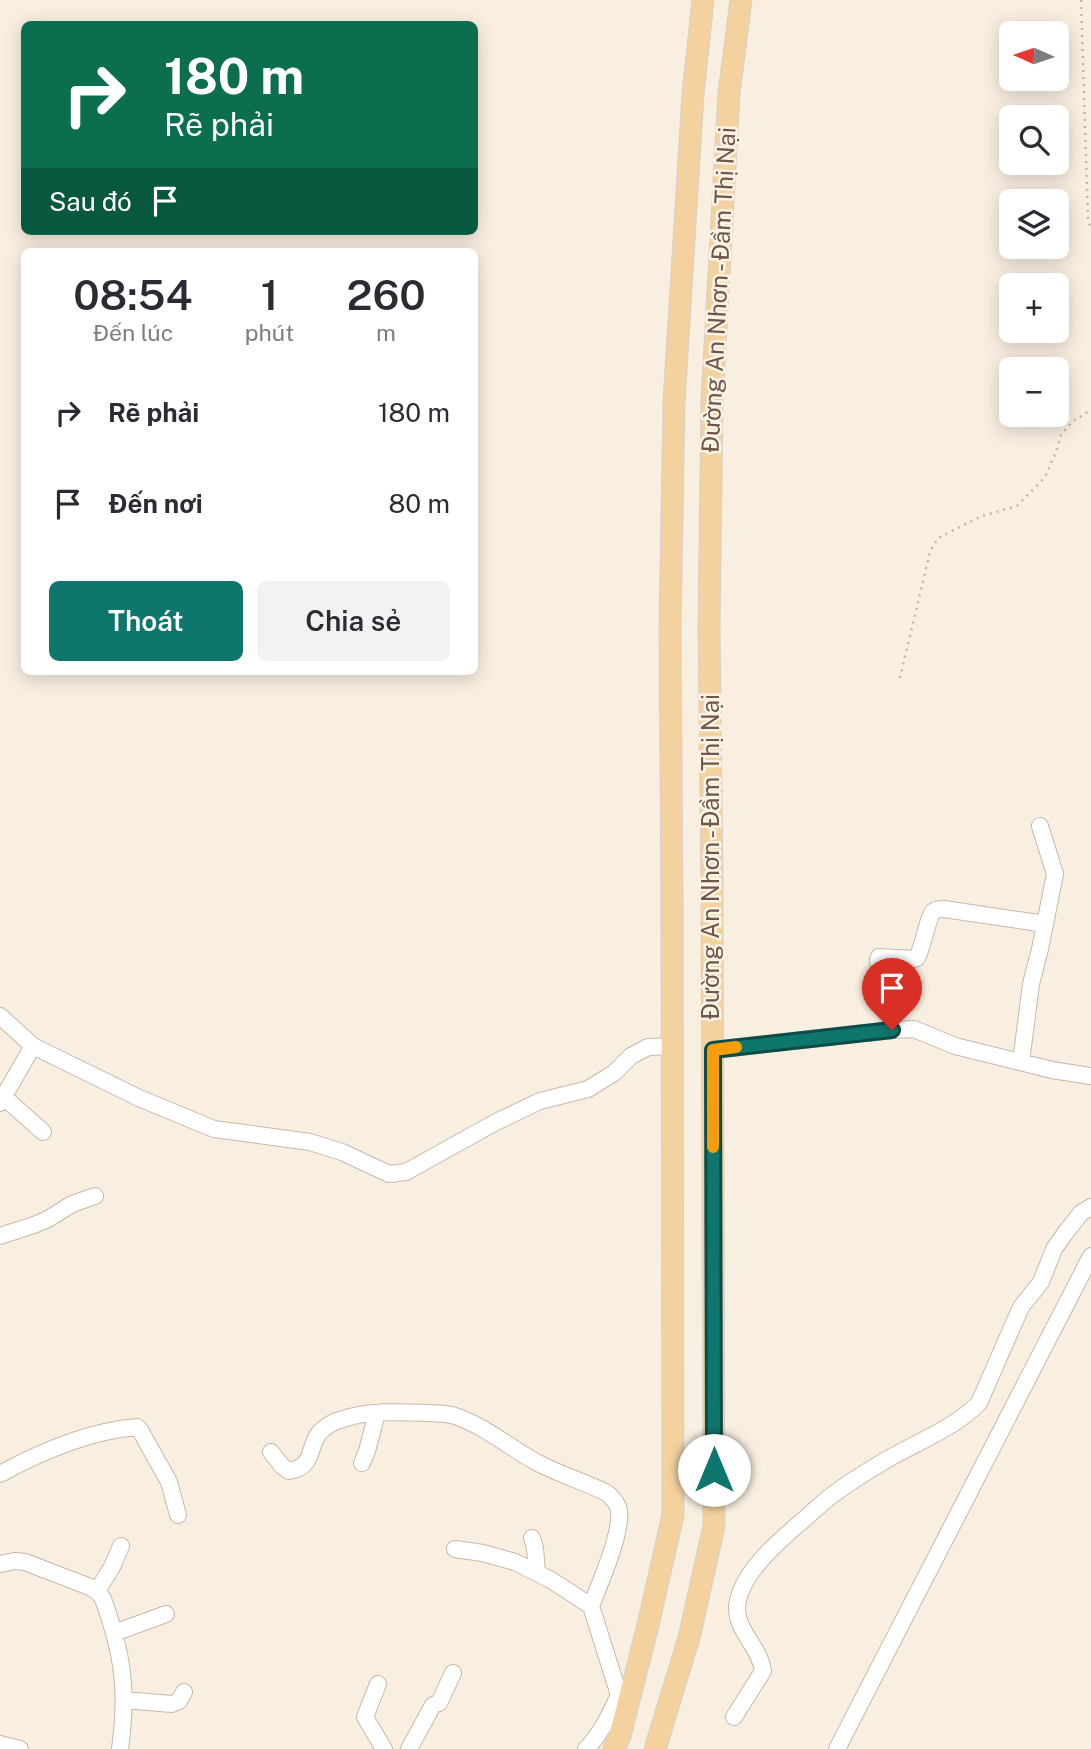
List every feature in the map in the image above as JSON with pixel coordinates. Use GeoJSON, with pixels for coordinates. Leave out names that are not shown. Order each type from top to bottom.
{"type":"FeatureCollection","features":[{"type":"Feature","properties":{"kind":"main road","name":"Đường An Nhơn - Đầm Thị Nại"},"geometry":{"type":"LineString","coordinates":[[614,1749],[620,1736],[648,1625],[673,1515],[670,629],[674,402],[693,94],[703,0]]}},
{"type":"Feature","properties":{"kind":"main road","name":"Đường An Nhơn - Đầm Thị Nại"},"geometry":{"type":"LineString","coordinates":[[655,1749],[689,1638],[714,1526],[709,628],[712,400],[729,93],[741,0]]}},
{"type":"Feature","properties":{"kind":"street"},"geometry":{"type":"LineString","coordinates":[[1021,1062],[1031,984],[1055,874],[1040,826]]}},
{"type":"Feature","properties":{"kind":"street"},"geometry":{"type":"LineString","coordinates":[[892,1030],[890,1005],[877,959],[917,958],[935,909],[1045,924]]}},
{"type":"Feature","properties":{"kind":"street"},"geometry":{"type":"LineString","coordinates":[[0,1016],[33,1046],[139,1098],[214,1129],[310,1142],[342,1152],[389,1174],[406,1172],[540,1101],[588,1089],[614,1073],[631,1056],[648,1047],[672,1046]]}},
{"type":"Feature","properties":{"kind":"street"},"geometry":{"type":"LineString","coordinates":[[713,1050],[914,1029],[955,1046],[1072,1074],[1091,1076]]}},
{"type":"Feature","properties":{"kind":"street"},"geometry":{"type":"LineString","coordinates":[[33,1046],[2,1100],[43,1132]]}},
{"type":"Feature","properties":{"kind":"street"},"geometry":{"type":"LineString","coordinates":[[0,1236],[34,1225],[72,1204],[95,1196]]}},
{"type":"Feature","properties":{"kind":"street"},"geometry":{"type":"LineString","coordinates":[[734,1717],[763,1671],[737,1611],[747,1580],[761,1560],[836,1492],[889,1459],[938,1434],[968,1414],[979,1403],[1021,1307],[1041,1282],[1054,1249],[1081,1213],[1091,1206]]}},
{"type":"Feature","properties":{"kind":"street"},"geometry":{"type":"LineString","coordinates":[[837,1749],[1091,1256]]}},
{"type":"Feature","properties":{"kind":"street"},"geometry":{"type":"LineString","coordinates":[[271,1452],[289,1471],[301,1467],[311,1456],[320,1432],[344,1418],[396,1411],[452,1415],[540,1464],[607,1493],[617,1505],[619,1521],[607,1565],[591,1606],[619,1695],[605,1723],[586,1749]]}},
{"type":"Feature","properties":{"kind":"street"},"geometry":{"type":"LineString","coordinates":[[362,1463],[377,1413]]}},
{"type":"Feature","properties":{"kind":"street"},"geometry":{"type":"LineString","coordinates":[[0,1474],[90,1434],[137,1427],[169,1482],[178,1515]]}},
{"type":"Feature","properties":{"kind":"street"},"geometry":{"type":"LineString","coordinates":[[532,1538],[537,1572]]}},
{"type":"Feature","properties":{"kind":"street"},"geometry":{"type":"LineString","coordinates":[[97,1591],[121,1546]]}},
{"type":"Feature","properties":{"kind":"street"},"geometry":{"type":"LineString","coordinates":[[456,1549],[515,1562],[537,1572],[591,1606]]}},
{"type":"Feature","properties":{"kind":"street"},"geometry":{"type":"LineString","coordinates":[[0,1564],[25,1562],[63,1575],[97,1591],[103,1599],[121,1656],[124,1700],[120,1749]]}},
{"type":"Feature","properties":{"kind":"street"},"geometry":{"type":"LineString","coordinates":[[114,1633],[166,1614]]}},
{"type":"Feature","properties":{"kind":"street"},"geometry":{"type":"LineString","coordinates":[[409,1749],[433,1704],[439,1703],[453,1673]]}},
{"type":"Feature","properties":{"kind":"street"},"geometry":{"type":"LineString","coordinates":[[379,1684],[365,1717],[384,1749]]}},
{"type":"Feature","properties":{"kind":"street"},"geometry":{"type":"LineString","coordinates":[[124,1700],[172,1704],[179,1701],[184,1692]]}},
{"type":"Feature","properties":{"kind":"street"},"geometry":{"type":"LineString","coordinates":[[0,1744],[20,1749]]}},
{"type":"Feature","properties":{"kind":"path"},"geometry":{"type":"LineString","coordinates":[[1081,0],[1088,219],[1091,229]]}},
{"type":"Feature","properties":{"kind":"path"},"geometry":{"type":"LineString","coordinates":[[900,678],[930,552],[938,538],[982,516],[1017,506],[1045,477],[1061,435],[1073,421],[1091,410]]}},
{"type":"Feature","properties":{"kind":"slow traffic"},"geometry":{"type":"LineString","coordinates":[[713,1147],[713,1050],[736,1047]]}},
{"type":"Feature","properties":{"kind":"route"},"geometry":{"type":"LineString","coordinates":[[714,1470],[713,1050],[892,1030]]}}]}
